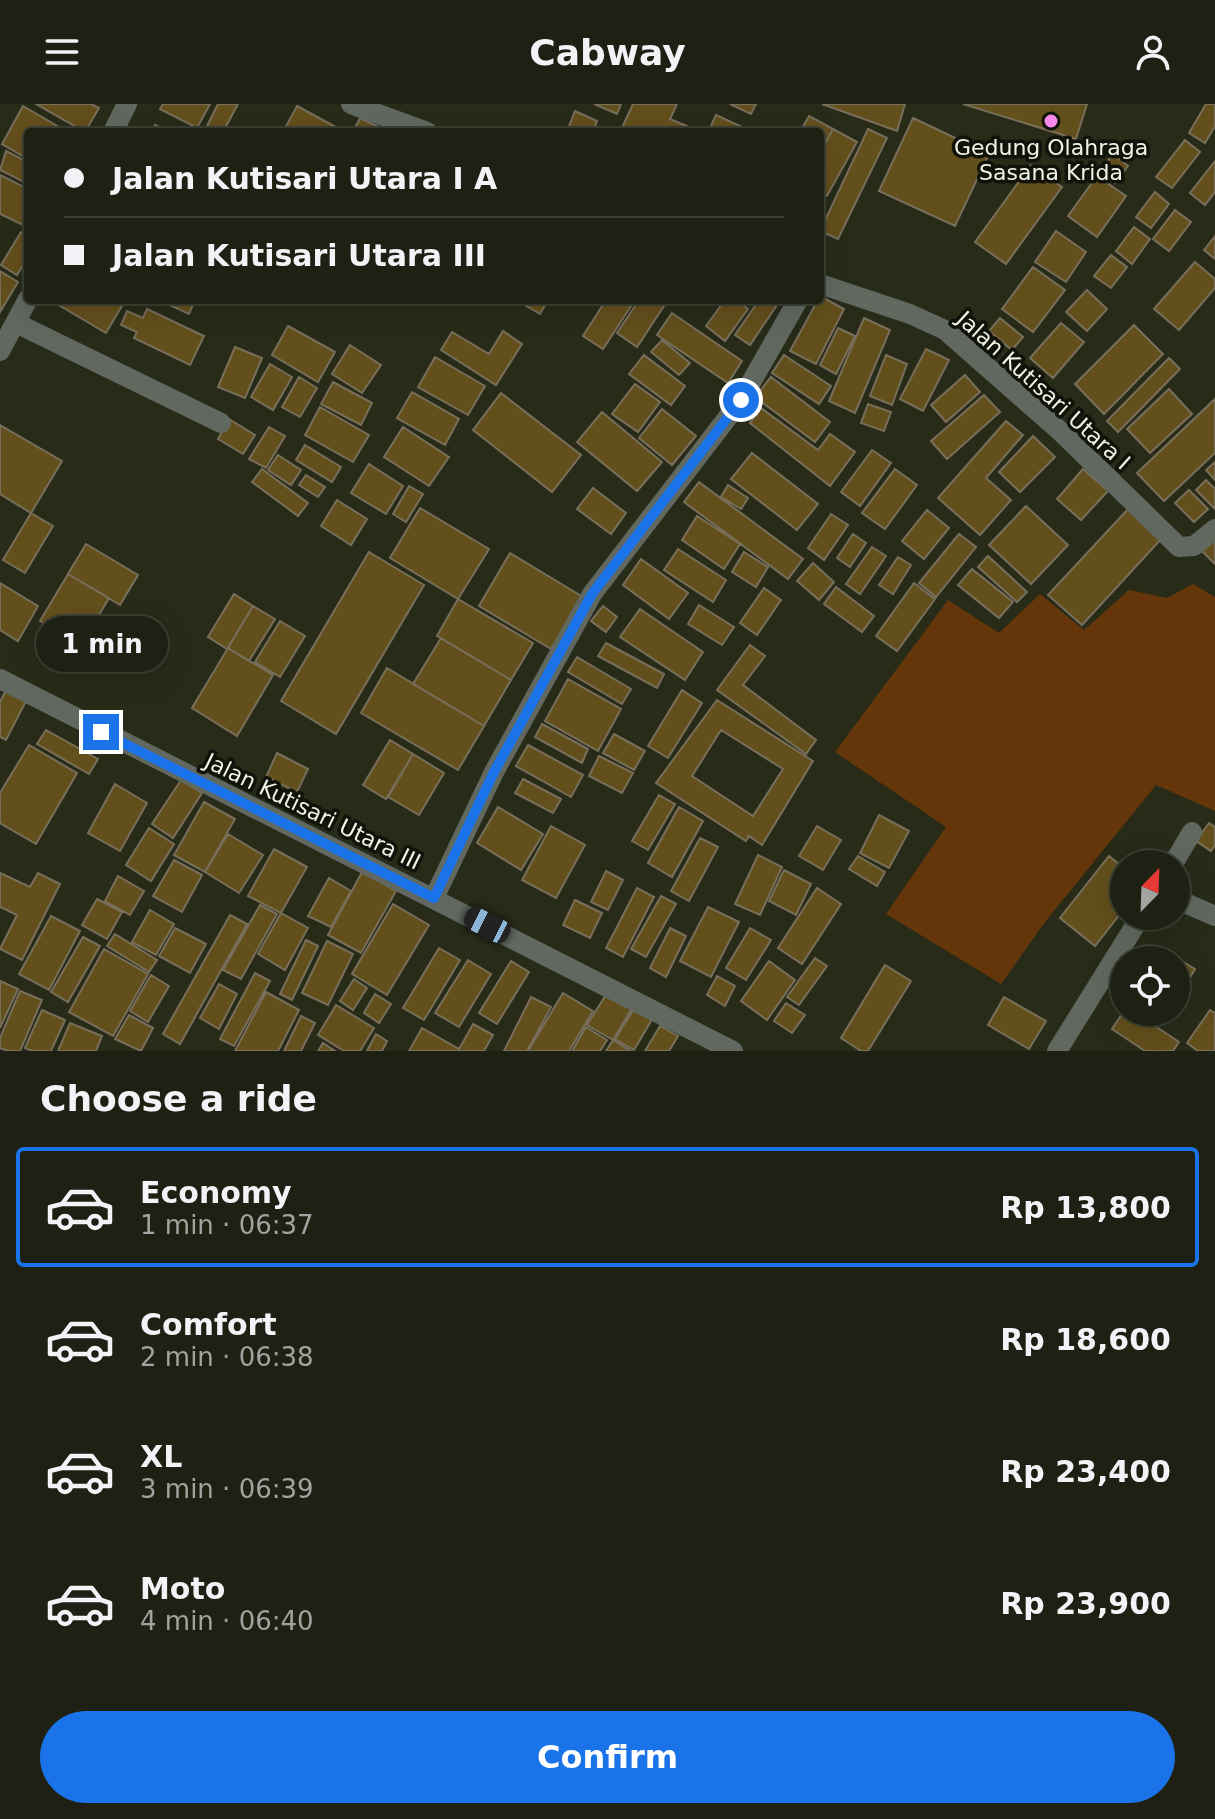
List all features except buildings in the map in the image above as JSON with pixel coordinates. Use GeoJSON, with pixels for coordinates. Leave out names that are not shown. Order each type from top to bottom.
{"type":"FeatureCollection","features":[{"type":"Feature","properties":{"kind":"street"},"geometry":{"type":"LineString","coordinates":[[115,128],[127,104]]}},
{"type":"Feature","properties":{"kind":"street"},"geometry":{"type":"LineString","coordinates":[[351,104],[416,128]]}},
{"type":"Feature","properties":{"kind":"street","name":"Jalan Kutisari Utara I"},"geometry":{"type":"LineString","coordinates":[[824,285],[910,314],[945,330],[1060,431],[1179,547],[1194,546],[1215,529]]}},
{"type":"Feature","properties":{"kind":"street"},"geometry":{"type":"LineString","coordinates":[[0,351],[26,304]]}},
{"type":"Feature","properties":{"kind":"street"},"geometry":{"type":"LineString","coordinates":[[434,898],[494,772],[592,594],[741,400],[796,304]]}},
{"type":"Feature","properties":{"kind":"street"},"geometry":{"type":"LineString","coordinates":[[16,323],[221,423]]}},
{"type":"Feature","properties":{"kind":"street","name":"Jalan Kutisari Utara III"},"geometry":{"type":"LineString","coordinates":[[0,679],[151,759],[434,898],[733,1051]]}},
{"type":"Feature","properties":{"kind":"street"},"geometry":{"type":"LineString","coordinates":[[1181,850],[1192,832]]}},
{"type":"Feature","properties":{"kind":"street"},"geometry":{"type":"LineString","coordinates":[[1190,905],[1215,916]]}},
{"type":"Feature","properties":{"kind":"street"},"geometry":{"type":"LineString","coordinates":[[1057,1051],[1132,930]]}},
{"type":"Feature","properties":{"kind":"shaded area"},"geometry":{"type":"Polygon","coordinates":[[[1193,584],[1215,597],[1215,811],[1156,785],[1045,922],[1001,984],[886,914],[946,827],[835,752],[948,600],[999,633],[1040,594],[1084,630],[1129,590],[1167,598],[1193,584]]]}},
{"type":"Feature","properties":{"kind":"place","name":"Gedung Olahraga Sasana Krida"},"geometry":{"type":"Point","coordinates":[1051,121]}},
{"type":"Feature","properties":{"kind":"route"},"geometry":{"type":"LineString","coordinates":[[101,732],[434,898],[494,772],[592,594],[741,400]]}}]}
